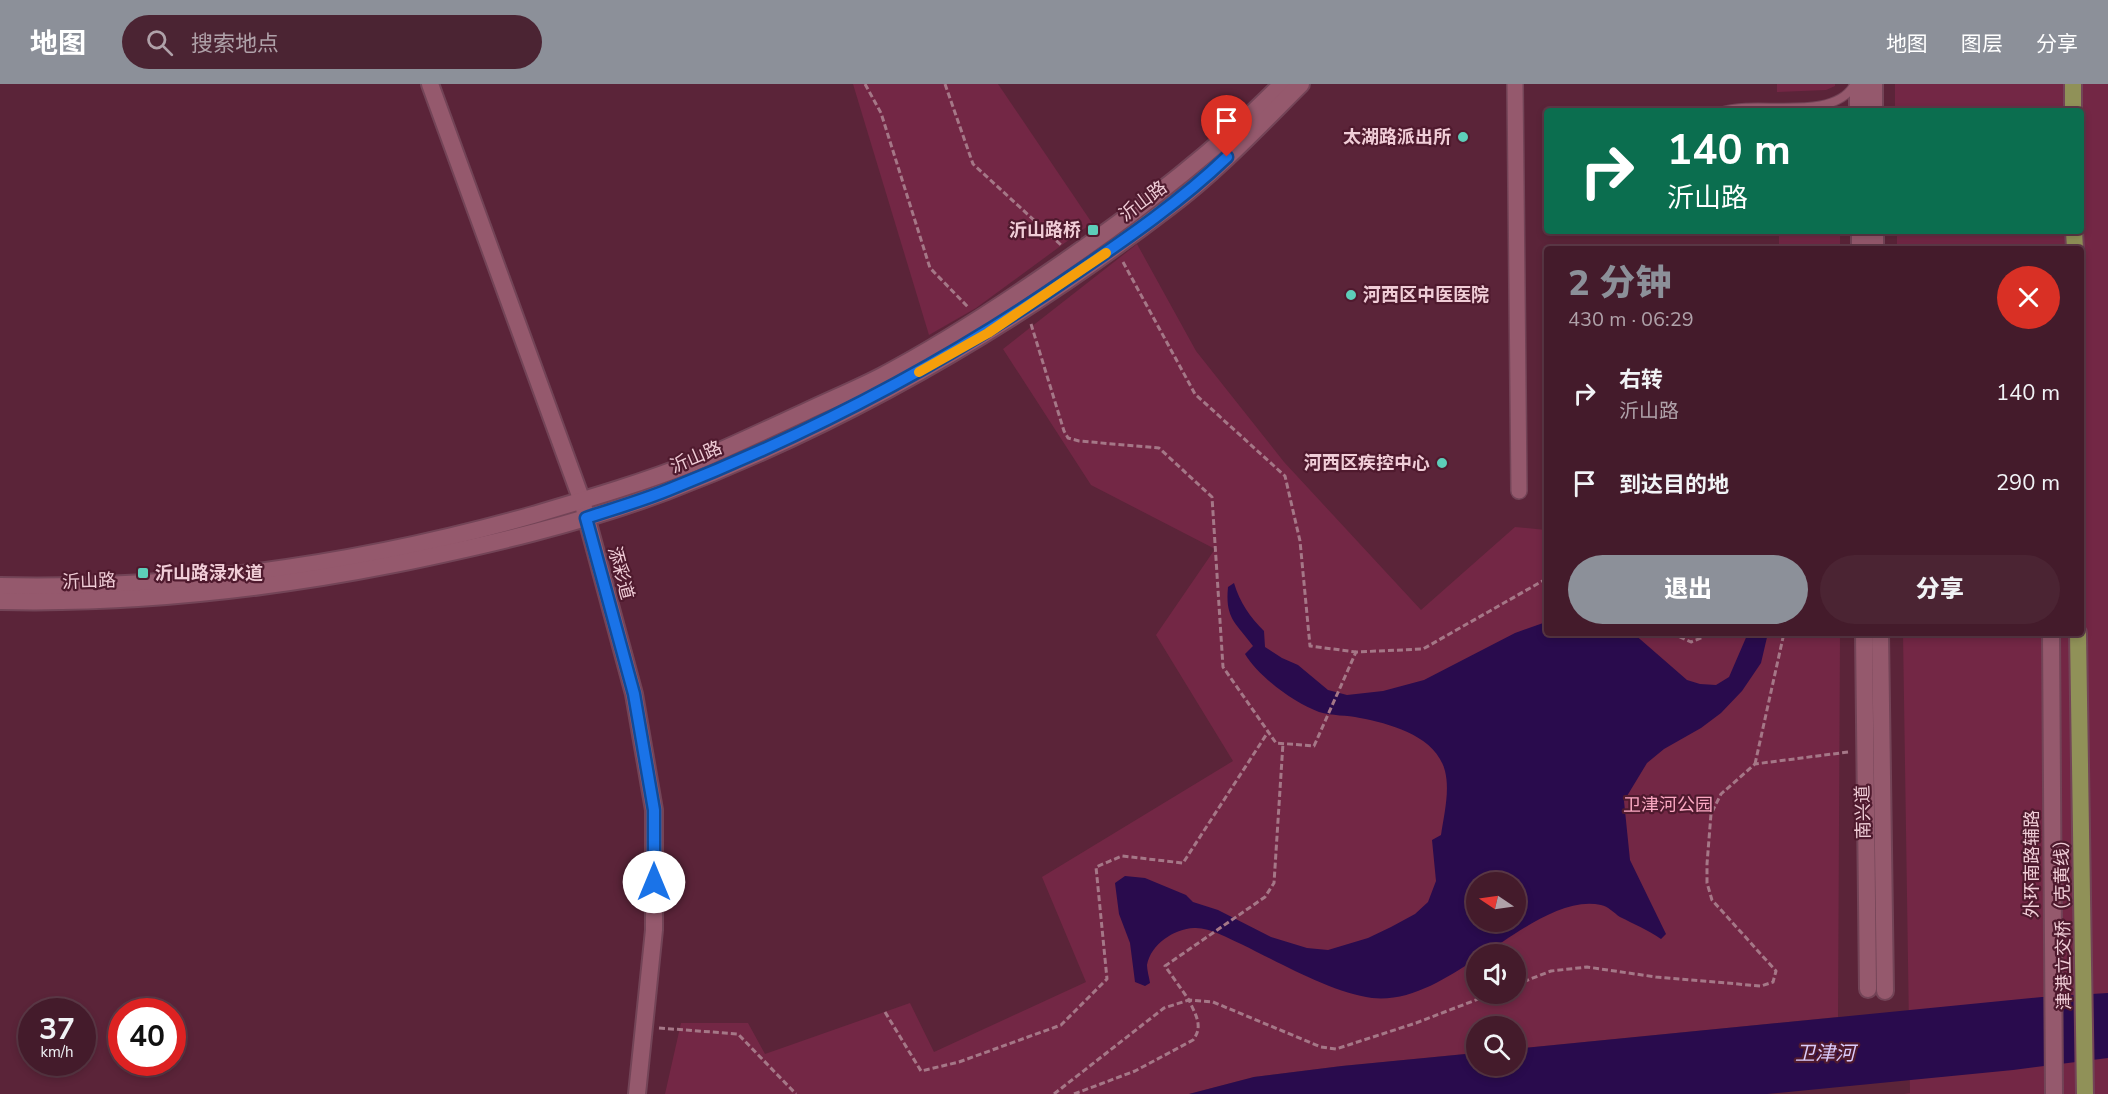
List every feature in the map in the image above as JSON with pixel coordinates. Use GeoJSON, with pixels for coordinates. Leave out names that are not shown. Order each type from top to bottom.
{"type":"FeatureCollection","features":[{"type":"Feature","properties":{"kind":"highway"},"geometry":{"type":"LineString","coordinates":[[2073,84],[2073,108]]}},
{"type":"Feature","properties":{"kind":"highway","name":"津港立交桥（克黄线）"},"geometry":{"type":"LineString","coordinates":[[2078,636],[2085,1094]]}},
{"type":"Feature","properties":{"kind":"street","name":"添彩道"},"geometry":{"type":"LineString","coordinates":[[430,84],[582,501],[634,694],[654,810],[654,930],[637,1094]]}},
{"type":"Feature","properties":{"kind":"street","name":"沂山路"},"geometry":{"type":"LineString","coordinates":[[0,586],[125,585],[286,568],[422,543],[490,527],[582,501],[694,462],[881,377],[980,319],[1073,256],[1197,162],[1251,115],[1282,84]]}},
{"type":"Feature","properties":{"kind":"street","name":"沂山路"},"geometry":{"type":"LineString","coordinates":[[0,601],[64,602],[176,597],[299,582],[439,555],[586,518],[665,491],[784,441],[928,367],[1027,308],[1170,206],[1211,172],[1301,84]]}},
{"type":"Feature","properties":{"kind":"street"},"geometry":{"type":"LineString","coordinates":[[1515,84],[1519,491]]}},
{"type":"Feature","properties":{"kind":"street"},"geometry":{"type":"LineString","coordinates":[[1856,84],[1858,108]]}},
{"type":"Feature","properties":{"kind":"street"},"geometry":{"type":"LineString","coordinates":[[1874,84],[1874,108]]}},
{"type":"Feature","properties":{"kind":"street","name":"南兴道"},"geometry":{"type":"LineString","coordinates":[[1864,636],[1868,989]]}},
{"type":"Feature","properties":{"kind":"street","name":"南兴道"},"geometry":{"type":"LineString","coordinates":[[1880,636],[1885,991]]}},
{"type":"Feature","properties":{"kind":"street","name":"外环南路辅路"},"geometry":{"type":"LineString","coordinates":[[2051,636],[2054,1087]]}},
{"type":"Feature","properties":{"kind":"lane"},"geometry":{"type":"LineString","coordinates":[[1743,108],[1824,106],[1841,100],[1856,84]]}},
{"type":"Feature","properties":{"kind":"path"},"geometry":{"type":"LineString","coordinates":[[865,84],[881,113],[930,268],[980,319]]}},
{"type":"Feature","properties":{"kind":"path"},"geometry":{"type":"LineString","coordinates":[[945,84],[973,164],[1073,256]]}},
{"type":"Feature","properties":{"kind":"path"},"geometry":{"type":"LineString","coordinates":[[1114,247],[1196,394],[1286,477],[1300,541],[1310,646],[1356,652],[1423,649],[1544,580]]}},
{"type":"Feature","properties":{"kind":"path"},"geometry":{"type":"LineString","coordinates":[[1027,308],[1068,438],[1159,448],[1212,497],[1223,667],[1276,743],[1314,746],[1356,652]]}},
{"type":"Feature","properties":{"kind":"path"},"geometry":{"type":"LineString","coordinates":[[1678,636],[1691,642],[1706,636]]}},
{"type":"Feature","properties":{"kind":"path"},"geometry":{"type":"LineString","coordinates":[[1755,764],[1783,636]]}},
{"type":"Feature","properties":{"kind":"path"},"geometry":{"type":"LineString","coordinates":[[885,1012],[921,1071],[959,1062],[1061,1024],[1107,979],[1096,867],[1122,856],[1183,862],[1268,732]]}},
{"type":"Feature","properties":{"kind":"path"},"geometry":{"type":"LineString","coordinates":[[1074,1094],[1135,1071],[1193,1040],[1198,1033],[1199,1022],[1189,1000],[1165,966],[1265,897],[1274,883],[1283,744]]}},
{"type":"Feature","properties":{"kind":"path"},"geometry":{"type":"LineString","coordinates":[[1526,981],[1551,971],[1587,967],[1656,977],[1761,986],[1773,982],[1776,971],[1712,900],[1707,883],[1707,840],[1711,814],[1721,794],[1755,764],[1865,750]]}},
{"type":"Feature","properties":{"kind":"path"},"geometry":{"type":"LineString","coordinates":[[1054,1094],[1164,1008],[1189,1000],[1213,1002],[1321,1047],[1336,1049],[1466,1004]]}},
{"type":"Feature","properties":{"kind":"path"},"geometry":{"type":"LineString","coordinates":[[645,1026],[738,1034],[796,1094]]}},
{"type":"Feature","properties":{"kind":"green space"},"geometry":{"type":"Polygon","coordinates":[[[853,84],[998,84],[1092,223],[976,308],[929,335],[853,84]]]}},
{"type":"Feature","properties":{"kind":"green space"},"geometry":{"type":"Polygon","coordinates":[[[1777,84],[1835,84],[1835,86],[1826,90],[1777,92],[1777,84]]]}},
{"type":"Feature","properties":{"kind":"green space"},"geometry":{"type":"Polygon","coordinates":[[[1895,84],[2108,84],[2108,1094],[1904,1094],[1910,1093],[1903,636],[2084,636],[2084,246],[1897,246],[1897,234],[2084,234],[2084,108],[1895,108],[1895,84]]]}},
{"type":"Feature","properties":{"kind":"green space"},"geometry":{"type":"Polygon","coordinates":[[[1779,234],[1840,234],[1840,246],[1779,246],[1779,234]]]}},
{"type":"Feature","properties":{"kind":"green space","name":"卫津河公园"},"geometry":{"type":"Polygon","coordinates":[[[1137,244],[1196,351],[1284,462],[1421,610],[1515,527],[1544,530],[1544,636],[1840,636],[1838,1017],[1526,1048],[1526,1016],[1466,1016],[1466,1054],[1254,1077],[1189,1094],[665,1094],[681,1023],[748,1023],[765,1054],[910,1003],[934,1052],[1086,982],[1042,877],[1233,761],[1156,635],[1215,549],[1091,485],[1003,349],[1137,244]]]}},
{"type":"Feature","properties":{"kind":"water"},"geometry":{"type":"Polygon","coordinates":[[[1234,583],[1246,609],[1264,631],[1265,647],[1298,665],[1328,690],[1347,695],[1383,691],[1424,680],[1515,633],[1544,623],[1544,636],[1636,636],[1687,680],[1716,685],[1729,677],[1747,636],[1767,636],[1761,663],[1742,691],[1721,713],[1701,728],[1664,749],[1647,763],[1624,801],[1630,860],[1666,934],[1661,939],[1620,917],[1609,908],[1586,904],[1571,906],[1555,912],[1526,927],[1526,872],[1466,872],[1466,932],[1518,932],[1499,944],[1466,944],[1466,965],[1427,988],[1413,993],[1386,998],[1356,995],[1305,976],[1218,933],[1194,928],[1179,931],[1158,944],[1149,957],[1147,965],[1150,983],[1145,986],[1135,982],[1130,943],[1119,914],[1115,883],[1125,876],[1145,878],[1186,895],[1193,902],[1218,910],[1271,937],[1307,948],[1328,950],[1368,938],[1415,914],[1428,902],[1436,881],[1432,840],[1441,835],[1447,795],[1445,771],[1440,759],[1422,740],[1398,728],[1355,717],[1319,712],[1278,688],[1259,672],[1245,654],[1253,646],[1236,625],[1228,606],[1228,587],[1234,583]]]}},
{"type":"Feature","properties":{"kind":"water","name":"卫津河"},"geometry":{"type":"Polygon","coordinates":[[[2108,993],[2108,1058],[2013,1070],[1767,1094],[1189,1094],[1254,1077],[1466,1054],[1466,1076],[1526,1076],[1526,1048],[2042,997],[2108,993]]]}},
{"type":"Feature","properties":{"kind":"slow traffic"},"geometry":{"type":"LineString","coordinates":[[919,372],[988,333],[1106,253]]}},
{"type":"Feature","properties":{"kind":"place","name":"太湖路派出所"},"geometry":{"type":"Point","coordinates":[1463,137]}},
{"type":"Feature","properties":{"kind":"place","name":"沂山路桥"},"geometry":{"type":"Point","coordinates":[1093,230]}},
{"type":"Feature","properties":{"kind":"place","name":"河西区中医医院"},"geometry":{"type":"Point","coordinates":[1351,295]}},
{"type":"Feature","properties":{"kind":"place","name":"河西区疾控中心"},"geometry":{"type":"Point","coordinates":[1442,463]}},
{"type":"Feature","properties":{"kind":"place","name":"沂山路渌水道"},"geometry":{"type":"Point","coordinates":[143,573]}},
{"type":"Feature","properties":{"kind":"route"},"geometry":{"type":"LineString","coordinates":[[654,882],[654,810],[634,694],[586,518],[665,491],[784,441],[949,356],[1027,308],[1114,247],[1170,206],[1227,157]]}}]}
